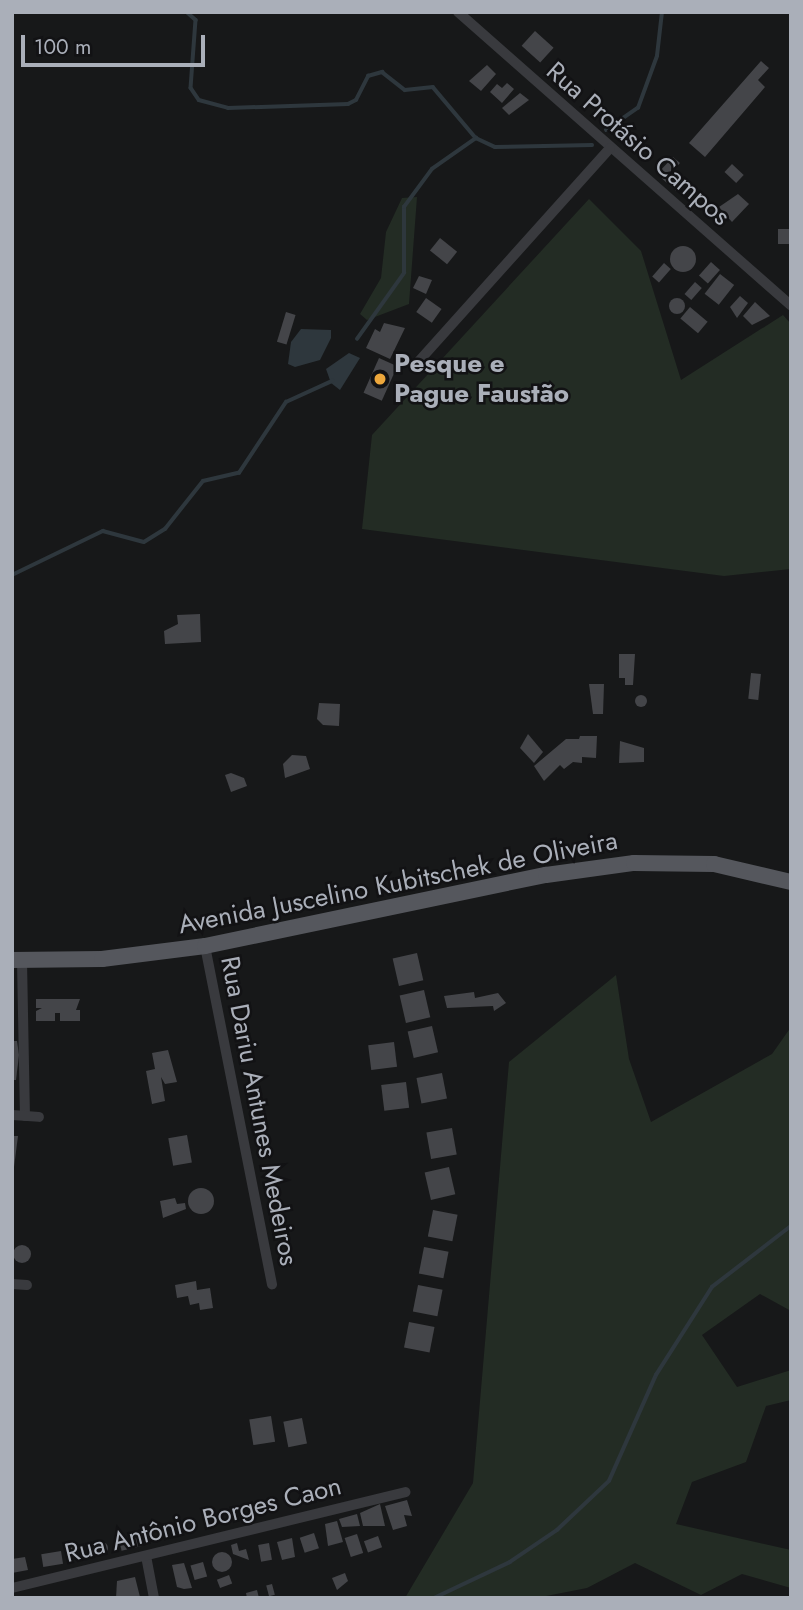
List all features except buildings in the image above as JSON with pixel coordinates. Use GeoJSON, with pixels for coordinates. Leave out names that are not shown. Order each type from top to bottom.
{"type":"FeatureCollection","features":[{"type":"Feature","properties":{"kind":"main road","name":"Avenida Juscelino Kubitschek de Oliveira"},"geometry":{"type":"LineString","coordinates":[[17,960],[102,959],[205,946],[546,875],[634,863],[714,864],[791,882]]}},
{"type":"Feature","properties":{"kind":"street","name":"Rua Protásio Campos"},"geometry":{"type":"LineString","coordinates":[[458,12],[791,306]]}},
{"type":"Feature","properties":{"kind":"street"},"geometry":{"type":"LineString","coordinates":[[419,361],[610,148]]}},
{"type":"Feature","properties":{"kind":"street","name":"Rua Dariu Antunes Medeiros"},"geometry":{"type":"LineString","coordinates":[[205,946],[272,1284]]}},
{"type":"Feature","properties":{"kind":"street"},"geometry":{"type":"LineString","coordinates":[[17,960],[25,1116]]}},
{"type":"Feature","properties":{"kind":"street"},"geometry":{"type":"LineString","coordinates":[[12,1115],[38,1117]]}},
{"type":"Feature","properties":{"kind":"street"},"geometry":{"type":"LineString","coordinates":[[12,1284],[27,1285]]}},
{"type":"Feature","properties":{"kind":"street","name":"Rua Antônio Borges Caon"},"geometry":{"type":"LineString","coordinates":[[12,1588],[405,1492]]}},
{"type":"Feature","properties":{"kind":"street"},"geometry":{"type":"LineString","coordinates":[[146,1556],[154,1598]]}},
{"type":"Feature","properties":{"kind":"shaded area"},"geometry":{"type":"Polygon","coordinates":[[[417,197],[409,304],[367,320],[360,314],[381,278],[386,232],[402,198],[417,197]]]}},
{"type":"Feature","properties":{"kind":"shaded area"},"geometry":{"type":"Polygon","coordinates":[[[589,199],[641,251],[681,380],[783,315],[791,324],[791,569],[724,576],[362,529],[372,435],[589,199]]]}},
{"type":"Feature","properties":{"kind":"shaded area"},"geometry":{"type":"Polygon","coordinates":[[[301,329],[331,330],[331,338],[320,360],[295,367],[288,364],[291,342],[301,329]]]}},
{"type":"Feature","properties":{"kind":"shaded area"},"geometry":{"type":"Polygon","coordinates":[[[349,353],[360,358],[340,390],[331,383],[326,369],[349,353]]]}},
{"type":"Feature","properties":{"kind":"shaded area"},"geometry":{"type":"Polygon","coordinates":[[[616,975],[629,1059],[651,1122],[772,1054],[791,1027],[791,1311],[760,1294],[702,1335],[737,1387],[791,1370],[791,1400],[766,1406],[746,1462],[692,1482],[676,1524],[791,1550],[791,1588],[742,1574],[701,1595],[635,1563],[587,1588],[536,1598],[405,1598],[473,1483],[509,1062],[616,975]]]}},
{"type":"Feature","properties":{"kind":"waterway"},"geometry":{"type":"LineString","coordinates":[[187,12],[196,20],[191,88],[199,100],[228,108],[348,104],[356,100],[368,76],[382,72],[405,90],[433,87],[476,138]]}},
{"type":"Feature","properties":{"kind":"waterway"},"geometry":{"type":"LineString","coordinates":[[606,130],[638,108],[657,56],[662,12]]}},
{"type":"Feature","properties":{"kind":"waterway"},"geometry":{"type":"LineString","coordinates":[[357,339],[404,273],[404,207],[432,169],[476,138],[495,147],[592,145]]}},
{"type":"Feature","properties":{"kind":"waterway"},"geometry":{"type":"LineString","coordinates":[[12,575],[103,531],[144,542],[165,529],[203,481],[239,473],[286,402],[332,381]]}},
{"type":"Feature","properties":{"kind":"waterway"},"geometry":{"type":"LineString","coordinates":[[434,1598],[510,1562],[557,1530],[609,1481],[656,1375],[712,1287],[791,1226]]}},
{"type":"Feature","properties":{"kind":"place","name":"Pesque e Pague Faustão"},"geometry":{"type":"Point","coordinates":[380,379]}}]}
